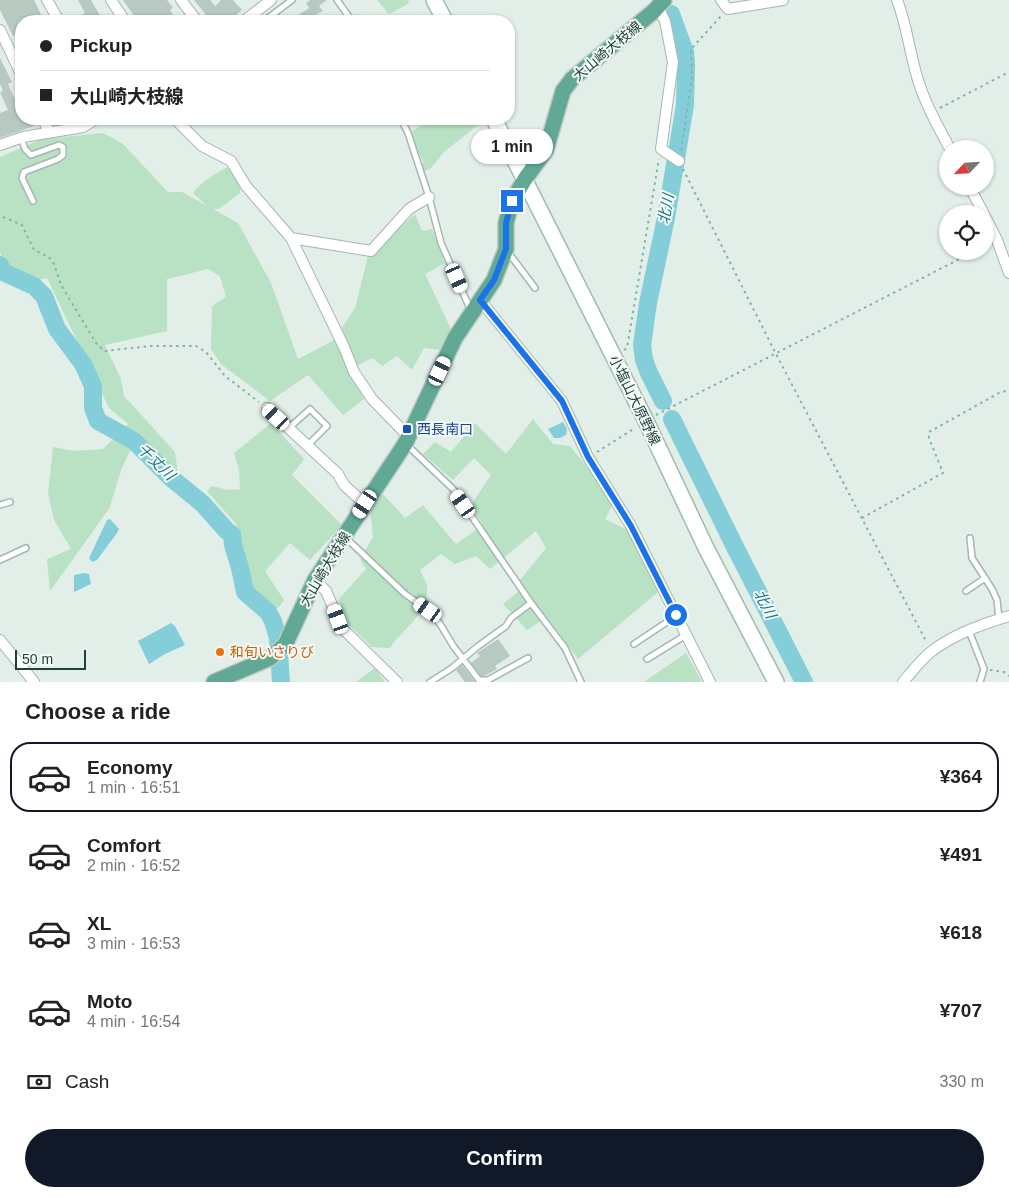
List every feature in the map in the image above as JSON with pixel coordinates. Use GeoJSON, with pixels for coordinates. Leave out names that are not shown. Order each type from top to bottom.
{"type":"FeatureCollection","features":[{"type":"Feature","properties":{"kind":"main road"},"geometry":{"type":"LineString","coordinates":[[434,0],[442,15]]}},
{"type":"Feature","properties":{"kind":"main road","name":"大山崎大枝線"},"geometry":{"type":"LineString","coordinates":[[214,682],[270,658],[285,645],[315,580],[407,441],[455,338],[494,280],[506,249],[506,223],[512,201],[546,150],[563,91],[572,79],[661,3]]}},
{"type":"Feature","properties":{"kind":"main road","name":"小塩山大原野線"},"geometry":{"type":"LineString","coordinates":[[497,125],[646,421],[706,548],[776,682]]}},
{"type":"Feature","properties":{"kind":"street"},"geometry":{"type":"LineString","coordinates":[[47,0],[56,15]]}},
{"type":"Feature","properties":{"kind":"street"},"geometry":{"type":"LineString","coordinates":[[111,0],[121,15]]}},
{"type":"Feature","properties":{"kind":"street"},"geometry":{"type":"LineString","coordinates":[[181,0],[192,15]]}},
{"type":"Feature","properties":{"kind":"street"},"geometry":{"type":"LineString","coordinates":[[249,15],[259,4],[271,0]]}},
{"type":"Feature","properties":{"kind":"street"},"geometry":{"type":"LineString","coordinates":[[721,0],[728,9],[783,0]]}},
{"type":"Feature","properties":{"kind":"street"},"geometry":{"type":"LineString","coordinates":[[897,0],[919,85],[945,140]]}},
{"type":"Feature","properties":{"kind":"street"},"geometry":{"type":"LineString","coordinates":[[661,3],[673,62],[661,149],[679,161]]}},
{"type":"Feature","properties":{"kind":"street"},"geometry":{"type":"LineString","coordinates":[[0,30],[15,61]]}},
{"type":"Feature","properties":{"kind":"street"},"geometry":{"type":"LineString","coordinates":[[46,125],[49,132]]}},
{"type":"Feature","properties":{"kind":"street"},"geometry":{"type":"LineString","coordinates":[[0,146],[21,138],[86,125]]}},
{"type":"Feature","properties":{"kind":"street"},"geometry":{"type":"LineString","coordinates":[[181,125],[202,146],[230,161],[246,186],[291,238],[344,347],[354,372],[372,399],[407,441]]}},
{"type":"Feature","properties":{"kind":"street"},"geometry":{"type":"LineString","coordinates":[[291,238],[371,251],[409,209],[429,197]]}},
{"type":"Feature","properties":{"kind":"street"},"geometry":{"type":"LineString","coordinates":[[994,233],[1009,273]]}},
{"type":"Feature","properties":{"kind":"street"},"geometry":{"type":"LineString","coordinates":[[480,300],[562,401],[588,457],[631,526],[710,682]]}},
{"type":"Feature","properties":{"kind":"street"},"geometry":{"type":"LineString","coordinates":[[267,408],[338,474],[344,486],[365,504]]}},
{"type":"Feature","properties":{"kind":"street"},"geometry":{"type":"LineString","coordinates":[[315,580],[326,591],[342,628],[397,682]]}},
{"type":"Feature","properties":{"kind":"street"},"geometry":{"type":"LineString","coordinates":[[903,682],[931,652],[969,631],[1004,618]]}},
{"type":"Feature","properties":{"kind":"street"},"geometry":{"type":"LineString","coordinates":[[0,640],[34,682]]}},
{"type":"Feature","properties":{"kind":"lane"},"geometry":{"type":"LineString","coordinates":[[272,15],[292,0]]}},
{"type":"Feature","properties":{"kind":"lane"},"geometry":{"type":"LineString","coordinates":[[337,0],[348,15]]}},
{"type":"Feature","properties":{"kind":"lane"},"geometry":{"type":"LineString","coordinates":[[404,125],[429,197],[441,243],[472,314]]}},
{"type":"Feature","properties":{"kind":"lane"},"geometry":{"type":"LineString","coordinates":[[21,138],[25,149],[31,155],[59,145],[63,147],[63,155],[58,159],[24,172],[22,178],[33,201]]}},
{"type":"Feature","properties":{"kind":"lane"},"geometry":{"type":"LineString","coordinates":[[506,249],[535,288]]}},
{"type":"Feature","properties":{"kind":"lane"},"geometry":{"type":"LineString","coordinates":[[288,428],[310,409],[327,426],[307,446]]}},
{"type":"Feature","properties":{"kind":"lane"},"geometry":{"type":"LineString","coordinates":[[407,441],[453,489],[531,603],[565,648],[581,682]]}},
{"type":"Feature","properties":{"kind":"lane"},"geometry":{"type":"LineString","coordinates":[[0,505],[10,502]]}},
{"type":"Feature","properties":{"kind":"lane"},"geometry":{"type":"LineString","coordinates":[[344,536],[405,594],[428,610],[479,680],[488,680],[528,658]]}},
{"type":"Feature","properties":{"kind":"lane"},"geometry":{"type":"LineString","coordinates":[[970,538],[972,558],[997,600],[1004,618]]}},
{"type":"Feature","properties":{"kind":"lane"},"geometry":{"type":"LineString","coordinates":[[0,560],[26,548]]}},
{"type":"Feature","properties":{"kind":"lane"},"geometry":{"type":"LineString","coordinates":[[966,591],[985,578]]}},
{"type":"Feature","properties":{"kind":"lane"},"geometry":{"type":"LineString","coordinates":[[430,682],[506,626],[511,618],[531,603]]}},
{"type":"Feature","properties":{"kind":"lane"},"geometry":{"type":"LineString","coordinates":[[634,644],[676,615]]}},
{"type":"Feature","properties":{"kind":"lane"},"geometry":{"type":"LineString","coordinates":[[969,631],[984,669],[980,682]]}},
{"type":"Feature","properties":{"kind":"lane"},"geometry":{"type":"LineString","coordinates":[[647,658],[686,635]]}},
{"type":"Feature","properties":{"kind":"path"},"geometry":{"type":"LineString","coordinates":[[728,9],[691,49],[692,80],[679,161],[776,354],[931,652]]}},
{"type":"Feature","properties":{"kind":"path"},"geometry":{"type":"LineString","coordinates":[[931,112],[1009,72]]}},
{"type":"Feature","properties":{"kind":"path"},"geometry":{"type":"LineString","coordinates":[[614,357],[627,348],[661,149]]}},
{"type":"Feature","properties":{"kind":"path"},"geometry":{"type":"LineString","coordinates":[[3,217],[22,225],[34,250],[49,257],[54,264],[62,285],[96,343],[104,351],[151,346],[196,346],[206,352],[225,376],[267,408]]}},
{"type":"Feature","properties":{"kind":"path"},"geometry":{"type":"LineString","coordinates":[[588,457],[646,421],[958,260]]}},
{"type":"Feature","properties":{"kind":"path"},"geometry":{"type":"LineString","coordinates":[[862,518],[943,473],[929,438],[929,432],[999,393],[1009,390]]}},
{"type":"Feature","properties":{"kind":"path"},"geometry":{"type":"LineString","coordinates":[[984,669],[1004,672],[1009,676]]}},
{"type":"Feature","properties":{"kind":"green space"},"geometry":{"type":"Polygon","coordinates":[[[377,0],[409,0],[408,4],[389,14],[377,0]]]}},
{"type":"Feature","properties":{"kind":"green space"},"geometry":{"type":"Polygon","coordinates":[[[422,125],[478,125],[444,152],[431,168],[425,171],[422,167],[423,161],[413,141],[412,131],[422,125]]]}},
{"type":"Feature","properties":{"kind":"green space"},"geometry":{"type":"Polygon","coordinates":[[[103,133],[122,143],[168,192],[182,192],[207,206],[193,193],[204,182],[220,171],[229,167],[232,170],[239,182],[240,193],[219,209],[213,209],[238,223],[271,283],[298,359],[333,341],[355,308],[368,256],[415,214],[422,231],[432,229],[445,263],[425,274],[451,329],[439,350],[424,348],[412,370],[397,356],[382,366],[372,358],[349,370],[364,399],[343,415],[308,375],[270,401],[221,364],[211,349],[212,306],[226,297],[220,276],[208,269],[167,279],[167,331],[105,345],[121,379],[124,396],[175,452],[178,474],[138,433],[122,468],[109,509],[50,591],[47,559],[71,549],[54,520],[48,493],[53,447],[74,451],[103,449],[128,424],[109,408],[47,278],[37,280],[6,267],[0,252],[0,157],[42,139],[103,133]]]}},
{"type":"Feature","properties":{"kind":"green space"},"geometry":{"type":"Polygon","coordinates":[[[533,419],[553,444],[570,446],[601,485],[612,506],[605,519],[627,530],[658,592],[578,659],[547,617],[527,630],[503,604],[524,587],[520,580],[546,548],[536,531],[490,569],[476,556],[455,564],[441,554],[420,570],[427,588],[426,597],[424,606],[414,621],[390,648],[372,647],[346,622],[339,599],[366,569],[360,559],[373,537],[370,508],[381,492],[405,518],[423,505],[456,544],[483,525],[471,505],[491,475],[474,458],[453,480],[423,454],[435,442],[451,452],[467,433],[467,424],[476,424],[506,454],[533,419]]]}},
{"type":"Feature","properties":{"kind":"green space"},"geometry":{"type":"Polygon","coordinates":[[[271,423],[304,459],[292,475],[342,525],[310,560],[290,543],[265,571],[284,600],[275,612],[251,591],[236,524],[207,491],[212,486],[228,490],[240,489],[239,469],[234,453],[271,423]]]}},
{"type":"Feature","properties":{"kind":"green space"},"geometry":{"type":"Polygon","coordinates":[[[686,653],[702,682],[644,682],[686,653]]]}},
{"type":"Feature","properties":{"kind":"green space"},"geometry":{"type":"Polygon","coordinates":[[[375,668],[385,682],[356,682],[375,668]]]}},
{"type":"Feature","properties":{"kind":"water"},"geometry":{"type":"Polygon","coordinates":[[[563,422],[567,429],[566,435],[554,438],[548,429],[563,422]]]}},
{"type":"Feature","properties":{"kind":"water"},"geometry":{"type":"Polygon","coordinates":[[[110,519],[119,529],[97,560],[92,562],[89,558],[107,520],[110,519]]]}},
{"type":"Feature","properties":{"kind":"water"},"geometry":{"type":"Polygon","coordinates":[[[89,574],[91,584],[74,592],[74,575],[89,574]]]}},
{"type":"Feature","properties":{"kind":"water"},"geometry":{"type":"Polygon","coordinates":[[[171,623],[175,626],[185,645],[149,664],[138,641],[171,623]]]}},
{"type":"Feature","properties":{"kind":"building"},"geometry":{"type":"Polygon","coordinates":[[[0,0],[34,0],[41,15],[15,15],[15,35],[13,36],[0,10],[0,0]]]}},
{"type":"Feature","properties":{"kind":"building"},"geometry":{"type":"Polygon","coordinates":[[[78,0],[91,0],[100,15],[81,15],[85,13],[78,0]]]}},
{"type":"Feature","properties":{"kind":"building"},"geometry":{"type":"Polygon","coordinates":[[[123,0],[167,0],[173,8],[170,10],[173,15],[134,15],[123,0]]]}},
{"type":"Feature","properties":{"kind":"building"},"geometry":{"type":"Polygon","coordinates":[[[194,0],[210,0],[215,6],[221,0],[233,0],[242,10],[236,15],[206,15],[194,0]]]}},
{"type":"Feature","properties":{"kind":"building"},"geometry":{"type":"Polygon","coordinates":[[[310,0],[327,0],[319,6],[323,11],[315,15],[298,15],[309,8],[306,3],[310,0]]]}},
{"type":"Feature","properties":{"kind":"building"},"geometry":{"type":"Polygon","coordinates":[[[0,58],[12,82],[8,84],[15,100],[15,125],[34,126],[0,138],[0,113],[8,110],[0,92],[3,91],[0,84],[0,58]]]}},
{"type":"Feature","properties":{"kind":"building"},"geometry":{"type":"Polygon","coordinates":[[[498,639],[510,656],[495,666],[497,669],[481,676],[471,663],[480,656],[477,653],[498,639]]]}},
{"type":"Feature","properties":{"kind":"building"},"geometry":{"type":"Polygon","coordinates":[[[462,665],[475,682],[465,682],[456,670],[462,665]]]}},
{"type":"Feature","properties":{"kind":"waterway","name":"北川"},"geometry":{"type":"LineString","coordinates":[[663,401],[644,360],[642,345],[648,303],[666,218],[685,105],[685,52],[671,14]]}},
{"type":"Feature","properties":{"kind":"waterway","name":"千丈川"},"geometry":{"type":"LineString","coordinates":[[0,265],[3,272],[34,286],[44,296],[57,329],[83,364],[93,386],[93,408],[98,421],[134,441],[170,477],[203,504],[232,535],[245,592],[268,612],[273,621],[278,638],[281,682]]}},
{"type":"Feature","properties":{"kind":"waterway","name":"北川"},"geometry":{"type":"LineString","coordinates":[[672,419],[804,682]]}},
{"type":"Feature","properties":{"kind":"place","name":"西長南口"},"geometry":{"type":"Point","coordinates":[407,429]}},
{"type":"Feature","properties":{"kind":"place","name":"和旬いさりび"},"geometry":{"type":"Point","coordinates":[220,652]}},
{"type":"Feature","properties":{"kind":"route"},"geometry":{"type":"LineString","coordinates":[[512,201],[506,223],[506,249],[494,280],[480,300],[562,401],[588,457],[631,526],[676,615]]}}]}
